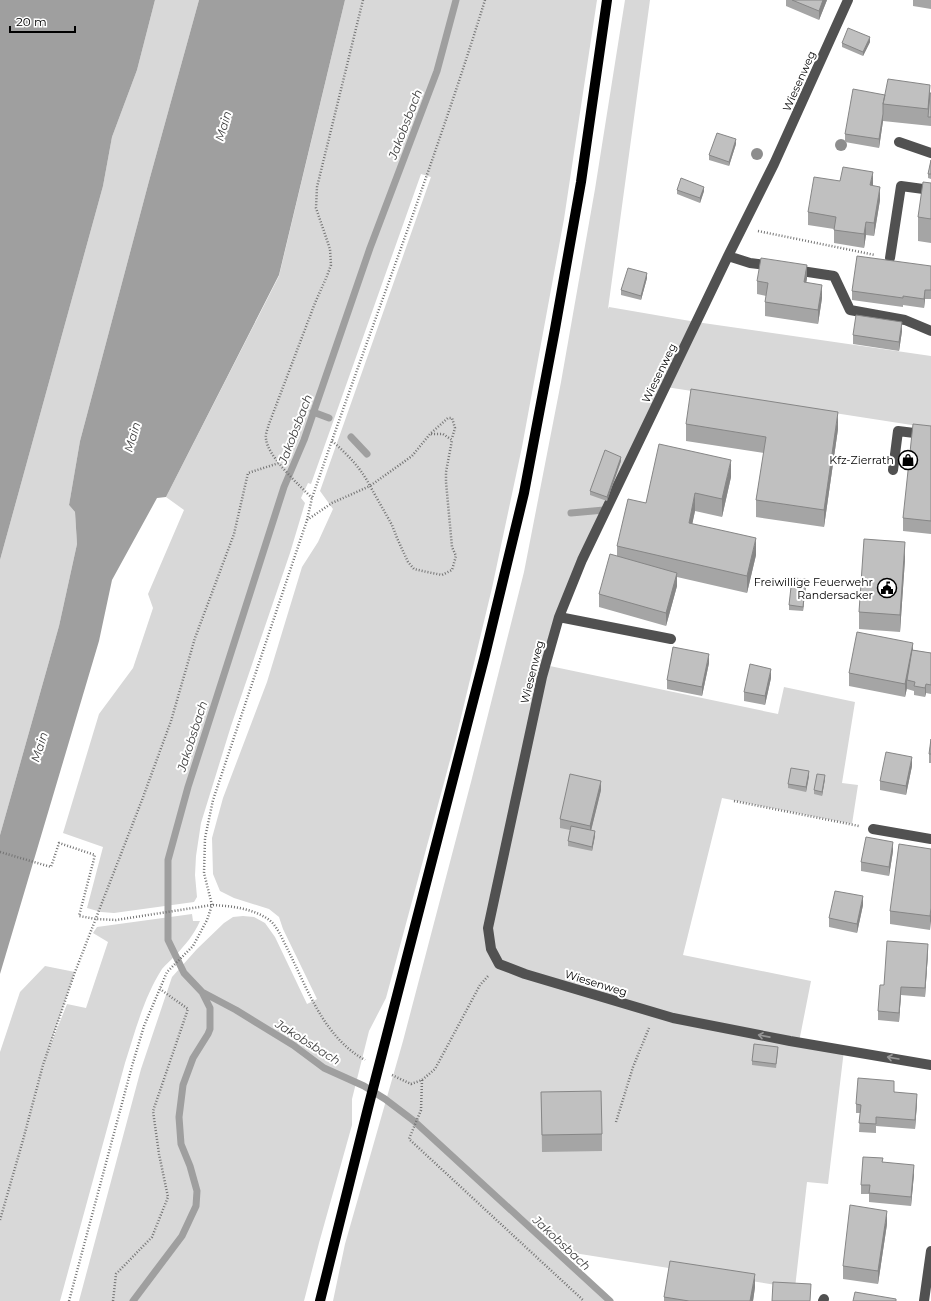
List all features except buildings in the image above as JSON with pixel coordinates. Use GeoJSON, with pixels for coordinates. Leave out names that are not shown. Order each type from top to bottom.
{"type":"FeatureCollection","features":[{"type":"Feature","properties":{"kind":"main road"},"geometry":{"type":"LineString","coordinates":[[320,1301],[368,1108],[485,655],[524,493],[581,182],[607,0]]}},
{"type":"Feature","properties":{"kind":"street","name":"Wiesenweg"},"geometry":{"type":"LineString","coordinates":[[848,0],[774,164],[728,256],[582,560],[559,618],[542,677],[488,928],[491,949],[498,964],[525,974],[673,1018],[790,1041],[931,1065]]}},
{"type":"Feature","properties":{"kind":"street"},"geometry":{"type":"LineString","coordinates":[[899,142],[931,153]]}},
{"type":"Feature","properties":{"kind":"street"},"geometry":{"type":"LineString","coordinates":[[890,258],[901,186],[931,190]]}},
{"type":"Feature","properties":{"kind":"street"},"geometry":{"type":"LineString","coordinates":[[728,256],[750,263],[834,276],[850,310],[905,320],[931,331]]}},
{"type":"Feature","properties":{"kind":"street"},"geometry":{"type":"LineString","coordinates":[[893,470],[898,431],[931,435]]}},
{"type":"Feature","properties":{"kind":"street"},"geometry":{"type":"LineString","coordinates":[[559,618],[671,638]]}},
{"type":"Feature","properties":{"kind":"street"},"geometry":{"type":"LineString","coordinates":[[873,829],[931,839]]}},
{"type":"Feature","properties":{"kind":"street"},"geometry":{"type":"LineString","coordinates":[[924,1301],[931,1251]]}},
{"type":"Feature","properties":{"kind":"path"},"geometry":{"type":"LineString","coordinates":[[312,498],[279,463],[268,448],[265,438],[309,317],[331,265],[330,249],[316,208],[317,186],[363,0]]}},
{"type":"Feature","properties":{"kind":"path"},"geometry":{"type":"LineString","coordinates":[[69,1301],[144,1026],[167,972],[193,946],[207,920],[212,905],[204,873],[206,838],[213,800],[307,520],[312,498],[466,62],[485,0]]}},
{"type":"Feature","properties":{"kind":"path"},"geometry":{"type":"LineString","coordinates":[[742,228],[890,258]]}},
{"type":"Feature","properties":{"kind":"path"},"geometry":{"type":"LineString","coordinates":[[307,520],[332,503],[370,486],[412,456],[430,434],[448,418],[452,418],[455,428],[452,438]]}},
{"type":"Feature","properties":{"kind":"path"},"geometry":{"type":"LineString","coordinates":[[332,441],[364,474],[392,525],[396,538],[408,562],[414,568],[442,575],[452,570],[456,556],[452,547],[446,472],[452,440],[443,434],[430,434]]}},
{"type":"Feature","properties":{"kind":"path"},"geometry":{"type":"LineString","coordinates":[[0,1220],[43,1065],[75,972],[142,800],[170,721],[195,638],[234,534],[248,473],[279,463]]}},
{"type":"Feature","properties":{"kind":"path"},"geometry":{"type":"LineString","coordinates":[[734,801],[873,829]]}},
{"type":"Feature","properties":{"kind":"path"},"geometry":{"type":"LineString","coordinates":[[0,852],[52,867],[59,843],[95,854],[78,916],[116,920],[212,905],[248,910],[268,919],[278,930],[312,1001],[325,1023],[340,1040],[360,1057]]}},
{"type":"Feature","properties":{"kind":"path"},"geometry":{"type":"LineString","coordinates":[[402,1080],[411,1084],[422,1080],[435,1069],[480,985],[498,964]]}},
{"type":"Feature","properties":{"kind":"path"},"geometry":{"type":"LineString","coordinates":[[113,1301],[116,1274],[152,1237],[168,1197],[152,1111],[188,1009],[160,989]]}},
{"type":"Feature","properties":{"kind":"path"},"geometry":{"type":"LineString","coordinates":[[616,1122],[633,1067],[654,1013]]}},
{"type":"Feature","properties":{"kind":"path"},"geometry":{"type":"LineString","coordinates":[[422,1080],[421,1110],[409,1139],[584,1301]]}},
{"type":"Feature","properties":{"kind":"shaded area"},"geometry":{"type":"Polygon","coordinates":[[[155,0],[199,0],[80,441],[69,505],[75,512],[77,544],[59,626],[0,835],[0,560],[103,186],[112,137],[137,70],[155,0]]]}},
{"type":"Feature","properties":{"kind":"shaded area"},"geometry":{"type":"Polygon","coordinates":[[[345,0],[597,0],[564,219],[522,447],[492,588],[456,738],[386,998],[369,1031],[352,1099],[352,1125],[304,1301],[79,1301],[141,1069],[172,977],[197,949],[224,923],[233,917],[254,917],[265,923],[275,937],[307,1004],[317,999],[283,929],[279,917],[269,909],[234,898],[220,891],[213,874],[212,838],[223,798],[267,682],[302,567],[318,542],[333,509],[320,491],[431,177],[421,174],[311,484],[308,483],[301,498],[305,503],[290,553],[231,726],[201,823],[196,856],[195,875],[197,897],[194,902],[114,913],[101,912],[87,908],[103,847],[63,833],[99,714],[133,668],[153,608],[148,594],[184,510],[166,497],[279,276],[345,0]]]}},
{"type":"Feature","properties":{"kind":"shaded area"},"geometry":{"type":"Polygon","coordinates":[[[625,0],[650,0],[608,309],[609,307],[696,322],[931,356],[931,428],[666,387],[582,559],[545,665],[778,714],[784,687],[855,702],[842,783],[858,785],[852,824],[722,798],[683,955],[811,981],[799,1042],[844,1050],[828,1184],[807,1182],[795,1288],[555,1250],[610,1301],[333,1301],[345,1244],[403,1041],[524,572],[561,382],[595,189],[625,0]]]}},
{"type":"Feature","properties":{"kind":"shaded area"},"geometry":{"type":"Polygon","coordinates":[[[192,914],[193,921],[200,921],[198,926],[186,944],[162,969],[150,991],[136,1027],[60,1301],[0,1301],[0,1052],[20,992],[45,966],[75,972],[47,1054],[67,1004],[86,1008],[108,942],[93,933],[97,927],[192,914]]]}},
{"type":"Feature","properties":{"kind":"water"},"geometry":{"type":"Polygon","coordinates":[[[0,0],[155,0],[137,70],[112,137],[103,186],[0,560],[0,0]]]}},
{"type":"Feature","properties":{"kind":"water","name":"Main"},"geometry":{"type":"Polygon","coordinates":[[[199,0],[345,0],[279,275],[166,497],[157,498],[112,580],[99,641],[0,974],[0,835],[59,626],[77,544],[75,512],[69,505],[80,441],[199,0]]]}},
{"type":"Feature","properties":{"kind":"waterway","name":"Jakobsbach"},"geometry":{"type":"LineString","coordinates":[[456,0],[437,71],[370,248],[304,440],[284,487],[188,787],[168,860],[168,940],[184,973],[202,992],[236,1010],[293,1045],[324,1068],[364,1086],[385,1099],[414,1121],[610,1301]]}},
{"type":"Feature","properties":{"kind":"waterway"},"geometry":{"type":"LineString","coordinates":[[313,412],[329,418]]}},
{"type":"Feature","properties":{"kind":"waterway"},"geometry":{"type":"LineString","coordinates":[[351,437],[367,454]]}},
{"type":"Feature","properties":{"kind":"waterway"},"geometry":{"type":"LineString","coordinates":[[571,513],[604,510]]}},
{"type":"Feature","properties":{"kind":"waterway"},"geometry":{"type":"LineString","coordinates":[[133,1301],[182,1236],[196,1206],[197,1191],[190,1166],[181,1144],[179,1117],[183,1085],[193,1058],[210,1029],[210,1008],[202,992]]}},
{"type":"Feature","properties":{"kind":"place","name":"Kfz-Zierrath"},"geometry":{"type":"Point","coordinates":[908,460]}},
{"type":"Feature","properties":{"kind":"place","name":"Freiwillige Feuerwehr Randersacker"},"geometry":{"type":"Point","coordinates":[887,588]}}]}
